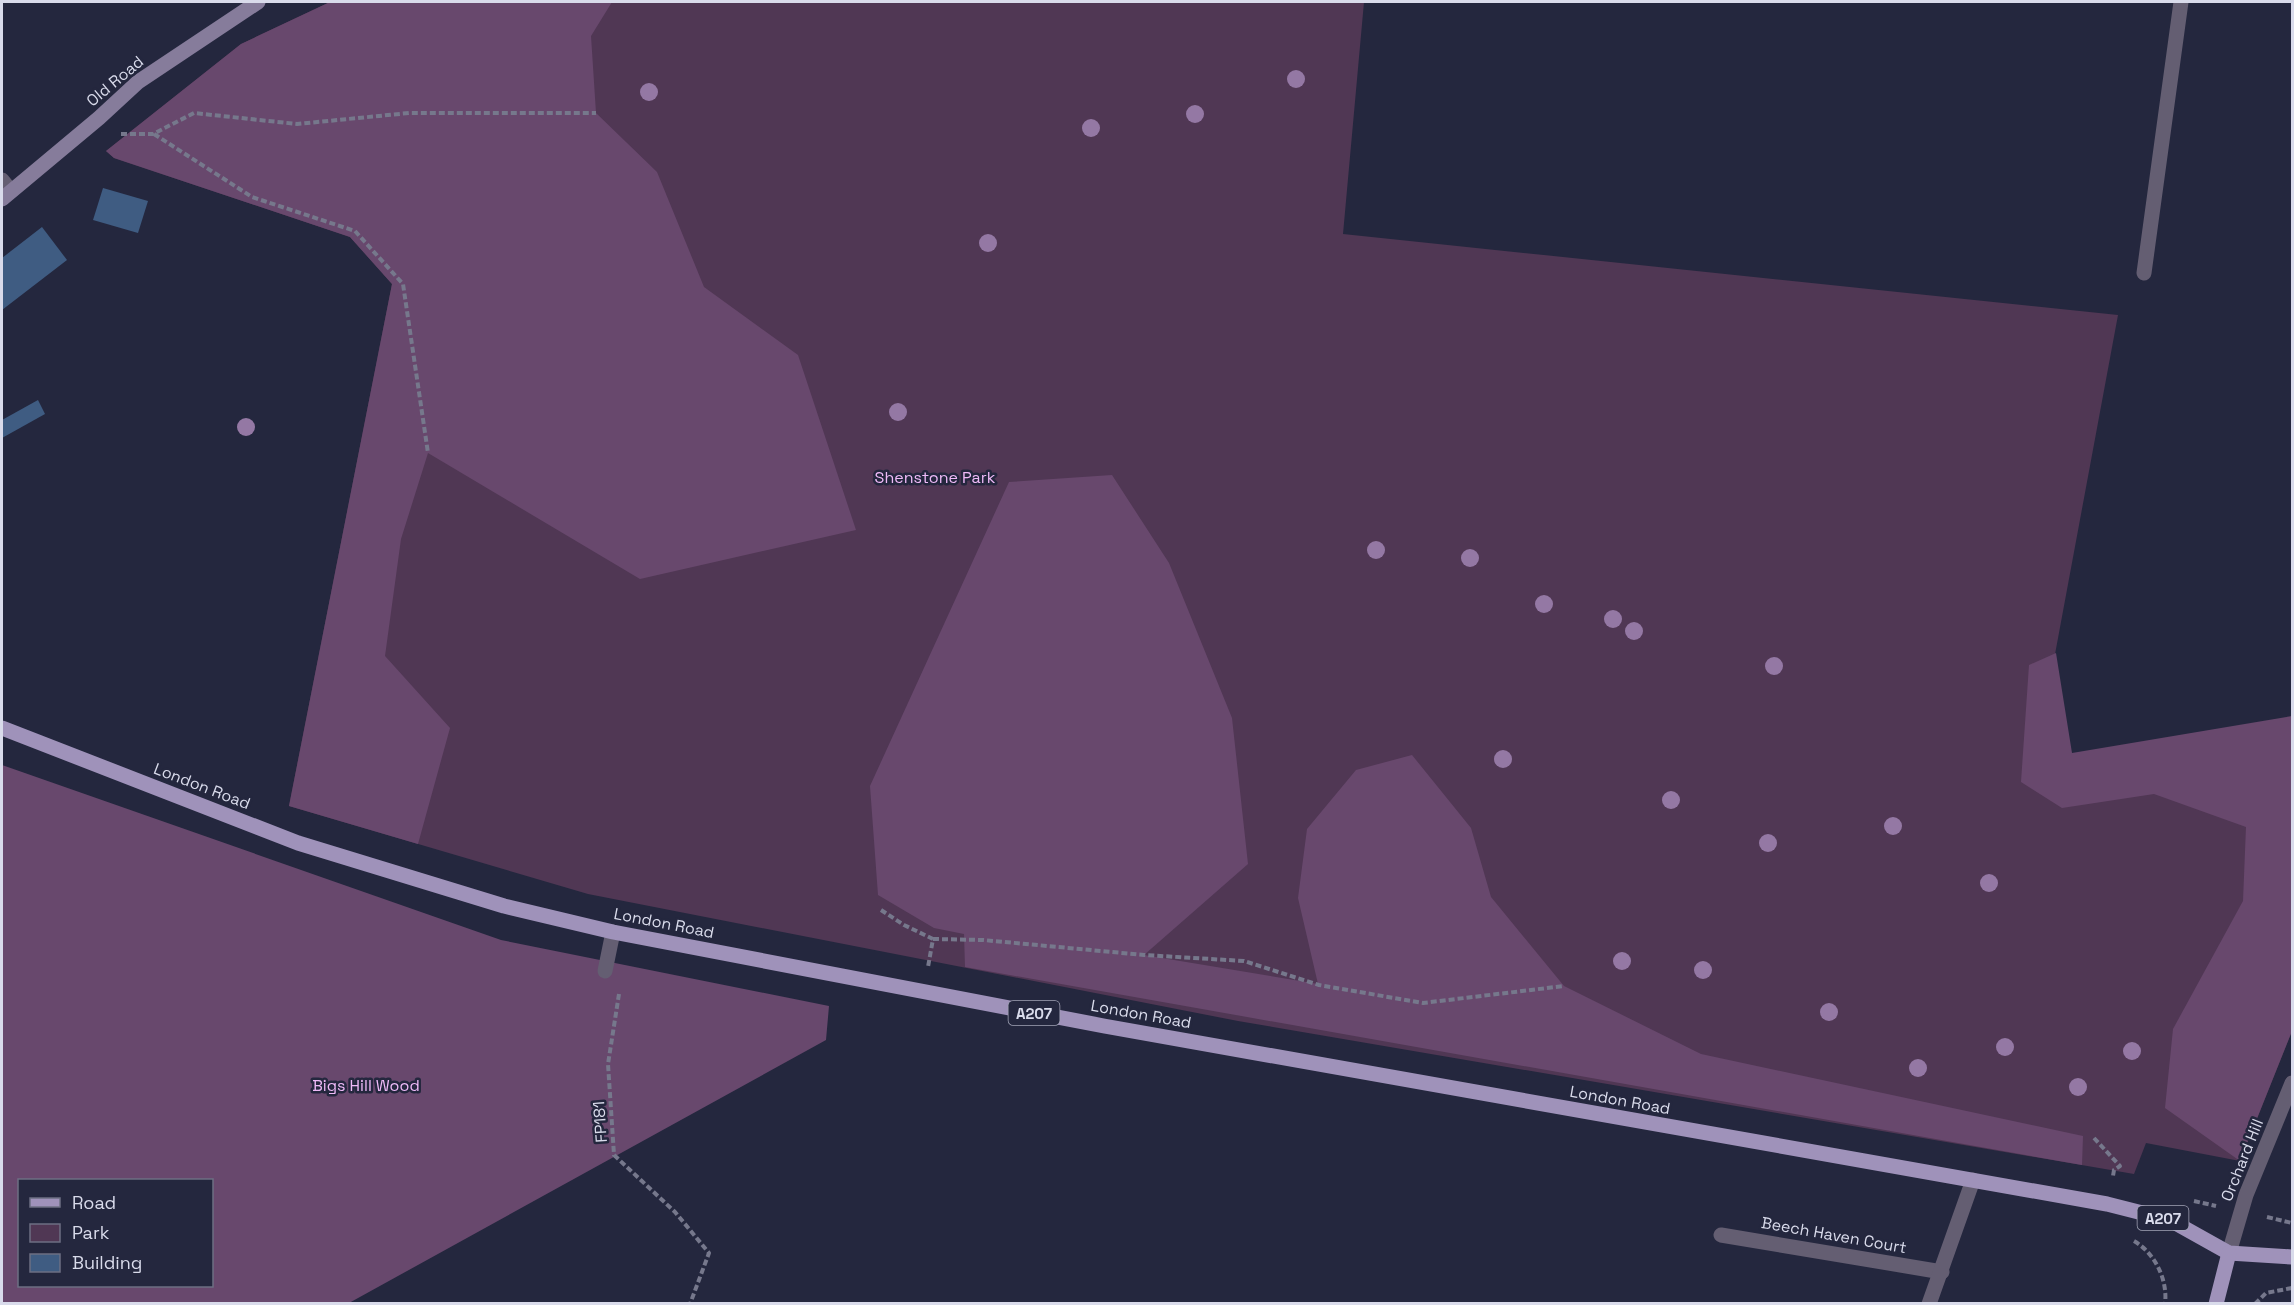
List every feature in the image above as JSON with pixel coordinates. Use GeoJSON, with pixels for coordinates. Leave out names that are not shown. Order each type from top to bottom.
{"type":"FeatureCollection","features":[{"type":"Feature","properties":{"kind":"main road","name":"London Road"},"geometry":{"type":"LineString","coordinates":[[2,728],[298,843],[504,906],[613,932],[1127,1030],[2107,1204],[2170,1220],[2229,1252],[2292,1257]]}},
{"type":"Feature","properties":{"kind":"main road"},"geometry":{"type":"LineString","coordinates":[[2216,1304],[2229,1252]]}},
{"type":"Feature","properties":{"kind":"street","name":"Old Road"},"geometry":{"type":"LineString","coordinates":[[5,190],[99,118],[138,82],[258,2]]}},
{"type":"Feature","properties":{"kind":"street"},"geometry":{"type":"LineString","coordinates":[[2144,273],[2181,2]]}},
{"type":"Feature","properties":{"kind":"street"},"geometry":{"type":"LineString","coordinates":[[605,972],[613,932]]}},
{"type":"Feature","properties":{"kind":"street","name":"Orchard Hill"},"geometry":{"type":"LineString","coordinates":[[2229,1252],[2246,1195],[2292,1083]]}},
{"type":"Feature","properties":{"kind":"street"},"geometry":{"type":"LineString","coordinates":[[1929,1304],[1973,1180]]}},
{"type":"Feature","properties":{"kind":"street","name":"Beech Haven Court"},"geometry":{"type":"LineString","coordinates":[[1721,1234],[1942,1272]]}},
{"type":"Feature","properties":{"kind":"path"},"geometry":{"type":"LineString","coordinates":[[99,118],[118,134],[153,134],[194,113],[297,124],[409,113],[596,113]]}},
{"type":"Feature","properties":{"kind":"path"},"geometry":{"type":"LineString","coordinates":[[153,134],[252,197],[355,231],[403,284],[428,453]]}},
{"type":"Feature","properties":{"kind":"path"},"geometry":{"type":"LineString","coordinates":[[881,910],[904,925],[933,939],[982,940],[1143,955],[1244,961],[1319,985],[1423,1003],[1564,986]]}},
{"type":"Feature","properties":{"kind":"path"},"geometry":{"type":"LineString","coordinates":[[924,992],[933,939]]}},
{"type":"Feature","properties":{"kind":"path","name":"FP181"},"geometry":{"type":"LineString","coordinates":[[619,993],[608,1064],[614,1155],[675,1212],[709,1252],[690,1304]]}},
{"type":"Feature","properties":{"kind":"path"},"geometry":{"type":"LineString","coordinates":[[2094,1138],[2120,1166],[2114,1170],[2113,1176]]}},
{"type":"Feature","properties":{"kind":"path"},"geometry":{"type":"LineString","coordinates":[[2265,1216],[2292,1223]]}},
{"type":"Feature","properties":{"kind":"path"},"geometry":{"type":"LineString","coordinates":[[2128,1238],[2137,1242],[2160,1269],[2166,1293],[2165,1304]]}},
{"type":"Feature","properties":{"kind":"path"},"geometry":{"type":"LineString","coordinates":[[2255,1304],[2266,1293],[2292,1288]]}},
{"type":"Feature","properties":{"kind":"green space","name":"Shenstone Park"},"geometry":{"type":"Polygon","coordinates":[[[330,2],[1364,2],[1343,234],[2118,315],[2035,762],[2292,770],[2292,1031],[2240,1161],[2146,1143],[2134,1174],[1238,1021],[588,894],[289,806],[392,284],[350,237],[114,158],[106,151],[241,44],[330,2]]]}},
{"type":"Feature","properties":{"kind":"green space"},"geometry":{"type":"Polygon","coordinates":[[[330,2],[612,2],[591,36],[596,113],[657,172],[704,287],[798,355],[856,530],[640,579],[428,453],[401,539],[385,656],[450,728],[418,844],[289,806],[392,284],[350,237],[114,158],[106,151],[241,44],[330,2]]]}},
{"type":"Feature","properties":{"kind":"green space"},"geometry":{"type":"Polygon","coordinates":[[[1112,475],[1169,563],[1232,718],[1248,864],[1144,955],[1318,984],[1298,898],[1307,829],[1356,770],[1412,755],[1471,828],[1491,897],[1564,986],[1701,1054],[2083,1136],[2082,1165],[965,967],[964,934],[934,928],[878,895],[870,786],[1009,482],[1112,475]]]}},
{"type":"Feature","properties":{"kind":"green space"},"geometry":{"type":"Polygon","coordinates":[[[2056,653],[2072,753],[2292,716],[2292,1031],[2240,1161],[2165,1108],[2173,1029],[2243,901],[2246,827],[2154,794],[2062,808],[2021,782],[2029,665],[2056,653]]]}},
{"type":"Feature","properties":{"kind":"green space","name":"Bigs Hill Wood"},"geometry":{"type":"Polygon","coordinates":[[[2,765],[501,940],[829,1006],[826,1040],[349,1303],[2,1304],[2,765]]]}},
{"type":"Feature","properties":{"kind":"building"},"geometry":{"type":"Polygon","coordinates":[[[103,188],[148,201],[138,233],[93,220],[103,188]]]}},
{"type":"Feature","properties":{"kind":"building"},"geometry":{"type":"Polygon","coordinates":[[[42,227],[67,260],[2,310],[2,258],[42,227]]]}},
{"type":"Feature","properties":{"kind":"building"},"geometry":{"type":"Polygon","coordinates":[[[38,400],[45,414],[2,438],[2,420],[38,400]]]}}]}
